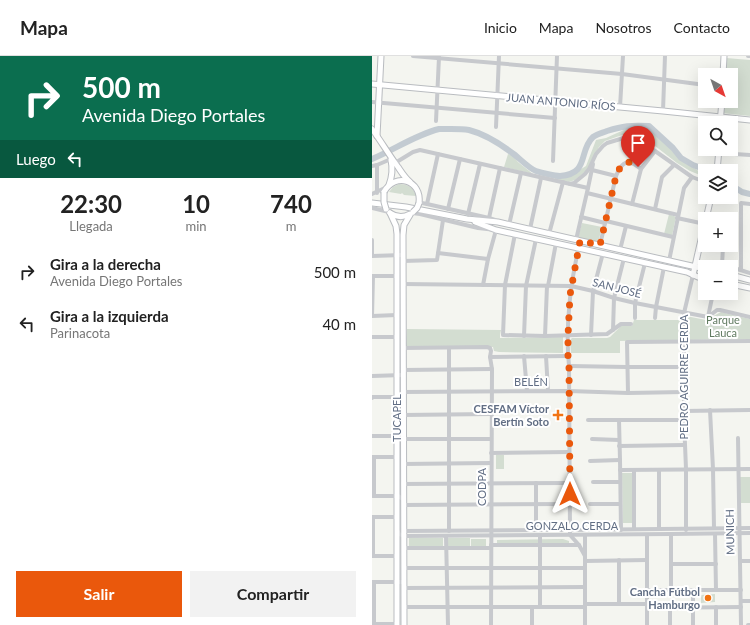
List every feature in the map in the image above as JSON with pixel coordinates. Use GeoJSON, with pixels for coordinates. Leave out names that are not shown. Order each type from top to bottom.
{"type":"FeatureCollection","features":[{"type":"Feature","properties":{"kind":"main road"},"geometry":{"type":"LineString","coordinates":[[377,136],[381,56]]}},
{"type":"Feature","properties":{"kind":"main road"},"geometry":{"type":"LineString","coordinates":[[723,68],[724,56]]}},
{"type":"Feature","properties":{"kind":"main road","name":"JUAN ANTONIO RÍOS"},"geometry":{"type":"LineString","coordinates":[[372,84],[711,116]]}},
{"type":"Feature","properties":{"kind":"main road","name":"JUAN ANTONIO RÍOS"},"geometry":{"type":"LineString","coordinates":[[738,119],[750,120]]}},
{"type":"Feature","properties":{"kind":"main road"},"geometry":{"type":"LineString","coordinates":[[372,129],[386,148],[404,177],[415,186],[420,196],[420,202],[412,214],[401,217],[395,216],[389,211],[384,202],[392,175],[392,159]]}},
{"type":"Feature","properties":{"kind":"main road"},"geometry":{"type":"LineString","coordinates":[[387,189],[392,183],[397,181],[410,182]]}},
{"type":"Feature","properties":{"kind":"main road"},"geometry":{"type":"LineString","coordinates":[[372,203],[468,216],[698,267]]}},
{"type":"Feature","properties":{"kind":"main road","name":"TUCAPEL"},"geometry":{"type":"LineString","coordinates":[[389,211],[397,231],[403,284],[403,348],[397,397],[397,625]]}},
{"type":"Feature","properties":{"kind":"main road","name":"TUCAPEL"},"geometry":{"type":"LineString","coordinates":[[404,625],[403,392],[397,337],[397,276],[401,257],[403,228],[406,220],[412,214]]}},
{"type":"Feature","properties":{"kind":"main road"},"geometry":{"type":"LineString","coordinates":[[468,216],[496,230],[687,272],[698,276]]}},
{"type":"Feature","properties":{"kind":"main road","name":"PEDRO AGUIRRE CERDA"},"geometry":{"type":"LineString","coordinates":[[693,275],[698,250]]}},
{"type":"Feature","properties":{"kind":"main road"},"geometry":{"type":"LineString","coordinates":[[738,277],[750,280]]}},
{"type":"Feature","properties":{"kind":"main road"},"geometry":{"type":"LineString","coordinates":[[738,285],[750,288]]}},
{"type":"Feature","properties":{"kind":"street"},"geometry":{"type":"LineString","coordinates":[[413,56],[439,57],[498,64],[622,74],[698,84]]}},
{"type":"Feature","properties":{"kind":"street"},"geometry":{"type":"LineString","coordinates":[[496,127],[499,56]]}},
{"type":"Feature","properties":{"kind":"street"},"geometry":{"type":"LineString","coordinates":[[553,161],[557,56]]}},
{"type":"Feature","properties":{"kind":"street"},"geometry":{"type":"LineString","coordinates":[[620,107],[623,56]]}},
{"type":"Feature","properties":{"kind":"street"},"geometry":{"type":"LineString","coordinates":[[662,111],[665,56]]}},
{"type":"Feature","properties":{"kind":"street"},"geometry":{"type":"LineString","coordinates":[[436,121],[439,57]]}},
{"type":"Feature","properties":{"kind":"street"},"geometry":{"type":"LineString","coordinates":[[372,102],[555,118]]}},
{"type":"Feature","properties":{"kind":"street"},"geometry":{"type":"LineString","coordinates":[[585,558],[579,545],[570,533],[568,336],[571,286],[578,248],[581,217],[594,160],[596,154],[603,146],[628,137],[637,138],[674,165],[698,179]]}},
{"type":"Feature","properties":{"kind":"street"},"geometry":{"type":"LineString","coordinates":[[372,166],[417,150],[588,188]]}},
{"type":"Feature","properties":{"kind":"street"},"geometry":{"type":"LineString","coordinates":[[632,204],[641,168],[655,151]]}},
{"type":"Feature","properties":{"kind":"street"},"geometry":{"type":"LineString","coordinates":[[738,153],[750,155]]}},
{"type":"Feature","properties":{"kind":"street"},"geometry":{"type":"LineString","coordinates":[[427,204],[438,154]]}},
{"type":"Feature","properties":{"kind":"street"},"geometry":{"type":"LineString","coordinates":[[448,209],[460,159]]}},
{"type":"Feature","properties":{"kind":"street"},"geometry":{"type":"LineString","coordinates":[[570,184],[574,184],[585,174],[594,160]]}},
{"type":"Feature","properties":{"kind":"street"},"geometry":{"type":"LineString","coordinates":[[600,245],[616,176],[620,167],[625,162],[632,162],[641,168]]}},
{"type":"Feature","properties":{"kind":"street"},"geometry":{"type":"LineString","coordinates":[[468,216],[480,164]]}},
{"type":"Feature","properties":{"kind":"street"},"geometry":{"type":"LineString","coordinates":[[377,165],[377,193]]}},
{"type":"Feature","properties":{"kind":"street"},"geometry":{"type":"LineString","coordinates":[[655,209],[662,177],[674,165]]}},
{"type":"Feature","properties":{"kind":"street"},"geometry":{"type":"LineString","coordinates":[[489,218],[500,168]]}},
{"type":"Feature","properties":{"kind":"street"},"geometry":{"type":"LineString","coordinates":[[592,170],[616,176]]}},
{"type":"Feature","properties":{"kind":"street"},"geometry":{"type":"LineString","coordinates":[[509,225],[521,173]]}},
{"type":"Feature","properties":{"kind":"street"},"geometry":{"type":"LineString","coordinates":[[669,260],[684,188],[692,177]]}},
{"type":"Feature","properties":{"kind":"street"},"geometry":{"type":"LineString","coordinates":[[530,229],[541,178]]}},
{"type":"Feature","properties":{"kind":"street"},"geometry":{"type":"LineString","coordinates":[[550,234],[563,182]]}},
{"type":"Feature","properties":{"kind":"street"},"geometry":{"type":"LineString","coordinates":[[372,194],[387,189]]}},
{"type":"Feature","properties":{"kind":"street"},"geometry":{"type":"LineString","coordinates":[[587,193],[655,209],[678,217],[698,221]]}},
{"type":"Feature","properties":{"kind":"street"},"geometry":{"type":"LineString","coordinates":[[420,202],[468,216],[489,218],[498,222]]}},
{"type":"Feature","properties":{"kind":"street"},"geometry":{"type":"LineString","coordinates":[[741,270],[741,203],[750,204]]}},
{"type":"Feature","properties":{"kind":"street"},"geometry":{"type":"LineString","coordinates":[[372,208],[389,211]]}},
{"type":"Feature","properties":{"kind":"street"},"geometry":{"type":"LineString","coordinates":[[412,214],[420,214],[478,228],[496,230],[483,285]]}},
{"type":"Feature","properties":{"kind":"street"},"geometry":{"type":"LineString","coordinates":[[581,217],[673,237]]}},
{"type":"Feature","properties":{"kind":"street"},"geometry":{"type":"LineString","coordinates":[[372,240],[372,256],[437,260],[443,220]]}},
{"type":"Feature","properties":{"kind":"street"},"geometry":{"type":"LineString","coordinates":[[620,250],[626,226]]}},
{"type":"Feature","properties":{"kind":"street"},"geometry":{"type":"LineString","coordinates":[[516,234],[505,285],[503,335],[568,336],[608,334],[621,324],[631,324]]}},
{"type":"Feature","properties":{"kind":"street"},"geometry":{"type":"LineString","coordinates":[[524,336],[526,286],[536,238]]}},
{"type":"Feature","properties":{"kind":"street"},"geometry":{"type":"LineString","coordinates":[[545,336],[547,286],[556,243]]}},
{"type":"Feature","properties":{"kind":"street"},"geometry":{"type":"LineString","coordinates":[[438,253],[488,259]]}},
{"type":"Feature","properties":{"kind":"street"},"geometry":{"type":"LineString","coordinates":[[591,335],[593,291],[603,253]]}},
{"type":"Feature","properties":{"kind":"street"},"geometry":{"type":"LineString","coordinates":[[613,330],[614,298],[624,258]]}},
{"type":"Feature","properties":{"kind":"street"},"geometry":{"type":"LineString","coordinates":[[635,318],[635,303],[645,263]]}},
{"type":"Feature","properties":{"kind":"street"},"geometry":{"type":"LineString","coordinates":[[655,318],[664,267]]}},
{"type":"Feature","properties":{"kind":"street"},"geometry":{"type":"LineString","coordinates":[[738,269],[750,272]]}},
{"type":"Feature","properties":{"kind":"street","name":"PEDRO AGUIRRE CERDA"},"geometry":{"type":"LineString","coordinates":[[686,534],[683,367],[684,313],[693,275]]}},
{"type":"Feature","properties":{"kind":"street"},"geometry":{"type":"LineString","coordinates":[[397,276],[372,276],[372,316],[397,315]]}},
{"type":"Feature","properties":{"kind":"street","name":"SAN JOSÉ"},"geometry":{"type":"LineString","coordinates":[[403,284],[571,286],[614,298],[684,313],[708,317],[720,310],[750,317]]}},
{"type":"Feature","properties":{"kind":"street"},"geometry":{"type":"LineString","coordinates":[[708,317],[712,300]]}},
{"type":"Feature","properties":{"kind":"street"},"geometry":{"type":"LineString","coordinates":[[372,337],[397,337]]}},
{"type":"Feature","properties":{"kind":"street"},"geometry":{"type":"LineString","coordinates":[[628,393],[627,342],[750,341]]}},
{"type":"Feature","properties":{"kind":"street","name":"CODPA"},"geometry":{"type":"LineString","coordinates":[[449,348],[487,347],[491,349],[492,352],[490,357],[492,369],[491,625]]}},
{"type":"Feature","properties":{"kind":"street"},"geometry":{"type":"LineString","coordinates":[[403,348],[449,348],[449,531]]}},
{"type":"Feature","properties":{"kind":"street"},"geometry":{"type":"LineString","coordinates":[[524,356],[527,391]]}},
{"type":"Feature","properties":{"kind":"street"},"geometry":{"type":"LineString","coordinates":[[546,356],[548,391]]}},
{"type":"Feature","properties":{"kind":"street"},"geometry":{"type":"LineString","coordinates":[[490,357],[568,356]]}},
{"type":"Feature","properties":{"kind":"street"},"geometry":{"type":"LineString","coordinates":[[569,366],[683,367]]}},
{"type":"Feature","properties":{"kind":"street"},"geometry":{"type":"LineString","coordinates":[[372,376],[449,369],[492,369]]}},
{"type":"Feature","properties":{"kind":"street","name":"BELÉN"},"geometry":{"type":"LineString","coordinates":[[403,392],[684,392]]}},
{"type":"Feature","properties":{"kind":"street"},"geometry":{"type":"LineString","coordinates":[[372,397],[397,397]]}},
{"type":"Feature","properties":{"kind":"street"},"geometry":{"type":"LineString","coordinates":[[710,410],[714,528]]}},
{"type":"Feature","properties":{"kind":"street"},"geometry":{"type":"LineString","coordinates":[[684,411],[750,410]]}},
{"type":"Feature","properties":{"kind":"street"},"geometry":{"type":"LineString","coordinates":[[403,415],[492,414]]}},
{"type":"Feature","properties":{"kind":"street"},"geometry":{"type":"LineString","coordinates":[[588,420],[684,420]]}},
{"type":"Feature","properties":{"kind":"street"},"geometry":{"type":"LineString","coordinates":[[619,420],[621,530]]}},
{"type":"Feature","properties":{"kind":"street"},"geometry":{"type":"LineString","coordinates":[[372,436],[397,438],[403,440],[491,439]]}},
{"type":"Feature","properties":{"kind":"street","name":"MUNICH"},"geometry":{"type":"LineString","coordinates":[[738,438],[741,625]]}},
{"type":"Feature","properties":{"kind":"street"},"geometry":{"type":"LineString","coordinates":[[592,439],[619,440]]}},
{"type":"Feature","properties":{"kind":"street"},"geometry":{"type":"LineString","coordinates":[[619,446],[684,445]]}},
{"type":"Feature","properties":{"kind":"street"},"geometry":{"type":"LineString","coordinates":[[491,454],[569,452]]}},
{"type":"Feature","properties":{"kind":"street"},"geometry":{"type":"LineString","coordinates":[[397,457],[373,457],[373,496],[397,496],[400,497],[403,502],[449,505],[570,504]]}},
{"type":"Feature","properties":{"kind":"street"},"geometry":{"type":"LineString","coordinates":[[590,461],[620,460]]}},
{"type":"Feature","properties":{"kind":"street"},"geometry":{"type":"LineString","coordinates":[[403,464],[491,463]]}},
{"type":"Feature","properties":{"kind":"street"},"geometry":{"type":"LineString","coordinates":[[620,470],[750,469]]}},
{"type":"Feature","properties":{"kind":"street"},"geometry":{"type":"LineString","coordinates":[[634,470],[634,530]]}},
{"type":"Feature","properties":{"kind":"street"},"geometry":{"type":"LineString","coordinates":[[659,470],[659,529]]}},
{"type":"Feature","properties":{"kind":"street"},"geometry":{"type":"LineString","coordinates":[[593,482],[620,482]]}},
{"type":"Feature","properties":{"kind":"street"},"geometry":{"type":"LineString","coordinates":[[536,483],[536,530]]}},
{"type":"Feature","properties":{"kind":"street"},"geometry":{"type":"LineString","coordinates":[[403,484],[569,483]]}},
{"type":"Feature","properties":{"kind":"street"},"geometry":{"type":"LineString","coordinates":[[590,504],[620,504]]}},
{"type":"Feature","properties":{"kind":"street"},"geometry":{"type":"LineString","coordinates":[[397,517],[373,517],[373,556],[397,556]]}},
{"type":"Feature","properties":{"kind":"street","name":"GONZALO CERDA"},"geometry":{"type":"LineString","coordinates":[[404,534],[449,531],[540,535],[621,530],[714,528],[750,533]]}},
{"type":"Feature","properties":{"kind":"street","name":"GONZALO CERDA"},"geometry":{"type":"LineString","coordinates":[[404,534],[446,536],[536,530],[585,535],[715,534],[750,528]]}},
{"type":"Feature","properties":{"kind":"street"},"geometry":{"type":"LineString","coordinates":[[397,529],[400,534],[404,534]]}},
{"type":"Feature","properties":{"kind":"street"},"geometry":{"type":"LineString","coordinates":[[671,534],[671,590]]}},
{"type":"Feature","properties":{"kind":"street"},"geometry":{"type":"LineString","coordinates":[[715,534],[716,590]]}},
{"type":"Feature","properties":{"kind":"street"},"geometry":{"type":"LineString","coordinates":[[540,535],[540,607]]}},
{"type":"Feature","properties":{"kind":"street"},"geometry":{"type":"LineString","coordinates":[[585,535],[585,625]]}},
{"type":"Feature","properties":{"kind":"street"},"geometry":{"type":"LineString","coordinates":[[647,625],[648,535]]}},
{"type":"Feature","properties":{"kind":"street"},"geometry":{"type":"LineString","coordinates":[[446,536],[448,625]]}},
{"type":"Feature","properties":{"kind":"street","name":"GONZALO CERDA"},"geometry":{"type":"LineString","coordinates":[[404,548],[491,547],[500,545],[579,545]]}},
{"type":"Feature","properties":{"kind":"street"},"geometry":{"type":"LineString","coordinates":[[585,558],[647,560]]}},
{"type":"Feature","properties":{"kind":"street"},"geometry":{"type":"LineString","coordinates":[[619,560],[619,604]]}},
{"type":"Feature","properties":{"kind":"street"},"geometry":{"type":"LineString","coordinates":[[740,561],[750,560]]}},
{"type":"Feature","properties":{"kind":"street"},"geometry":{"type":"LineString","coordinates":[[671,564],[716,564]]}},
{"type":"Feature","properties":{"kind":"street"},"geometry":{"type":"LineString","coordinates":[[404,568],[585,568]]}},
{"type":"Feature","properties":{"kind":"street"},"geometry":{"type":"LineString","coordinates":[[397,625],[373,624],[373,582],[404,582]]}},
{"type":"Feature","properties":{"kind":"street"},"geometry":{"type":"LineString","coordinates":[[404,588],[585,587]]}},
{"type":"Feature","properties":{"kind":"street"},"geometry":{"type":"LineString","coordinates":[[647,590],[740,590]]}},
{"type":"Feature","properties":{"kind":"street"},"geometry":{"type":"LineString","coordinates":[[693,590],[693,625]]}},
{"type":"Feature","properties":{"kind":"street"},"geometry":{"type":"LineString","coordinates":[[741,601],[750,601]]}},
{"type":"Feature","properties":{"kind":"street"},"geometry":{"type":"LineString","coordinates":[[404,607],[540,607],[619,604],[670,608],[741,607]]}},
{"type":"Feature","properties":{"kind":"street"},"geometry":{"type":"LineString","coordinates":[[532,607],[532,625]]}},
{"type":"Feature","properties":{"kind":"street"},"geometry":{"type":"LineString","coordinates":[[716,607],[716,625]]}},
{"type":"Feature","properties":{"kind":"street"},"geometry":{"type":"LineString","coordinates":[[670,608],[670,625]]}},
{"type":"Feature","properties":{"kind":"green space"},"geometry":{"type":"Polygon","coordinates":[[[726,58],[750,60],[750,116],[722,113],[722,108],[738,108],[738,68],[725,68],[726,58]]]}},
{"type":"Feature","properties":{"kind":"green space"},"geometry":{"type":"Polygon","coordinates":[[[646,127],[652,130],[668,144],[673,152],[698,171],[698,174],[677,163],[641,135],[628,133],[605,141],[599,147],[586,171],[575,180],[569,182],[555,179],[555,177],[564,177],[573,174],[586,166],[596,140],[606,138],[628,128],[646,127]]]}},
{"type":"Feature","properties":{"kind":"green space"},"geometry":{"type":"Polygon","coordinates":[[[508,154],[512,155],[533,174],[504,167],[508,154]]]}},
{"type":"Feature","properties":{"kind":"green space"},"geometry":{"type":"Polygon","coordinates":[[[399,184],[410,187],[416,196],[389,192],[393,187],[399,184]]]}},
{"type":"Feature","properties":{"kind":"green space"},"geometry":{"type":"Polygon","coordinates":[[[669,214],[676,217],[672,236],[664,234],[669,214]]]}},
{"type":"Feature","properties":{"kind":"green space"},"geometry":{"type":"Polygon","coordinates":[[[582,223],[602,227],[599,239],[595,242],[581,240],[578,237],[582,223]]]}},
{"type":"Feature","properties":{"kind":"green space","name":"Parque Lauca"},"geometry":{"type":"Polygon","coordinates":[[[721,312],[750,319],[750,339],[688,340],[686,338],[686,316],[706,320],[721,312]]]}},
{"type":"Feature","properties":{"kind":"green space","name":"Parque Lauca"},"geometry":{"type":"Polygon","coordinates":[[[634,320],[680,320],[680,338],[678,340],[620,341],[620,353],[571,353],[570,340],[572,338],[607,338],[621,326],[632,326],[634,320]]]}},
{"type":"Feature","properties":{"kind":"green space"},"geometry":{"type":"Polygon","coordinates":[[[407,329],[501,330],[500,338],[563,337],[563,353],[499,352],[494,351],[493,347],[406,346],[407,329]]]}},
{"type":"Feature","properties":{"kind":"green space"},"geometry":{"type":"Polygon","coordinates":[[[496,455],[504,455],[504,469],[496,469],[496,455]]]}},
{"type":"Feature","properties":{"kind":"green space"},"geometry":{"type":"Polygon","coordinates":[[[622,473],[633,473],[634,523],[623,523],[622,473]]]}},
{"type":"Feature","properties":{"kind":"green space"},"geometry":{"type":"Polygon","coordinates":[[[740,477],[750,477],[750,503],[740,503],[740,477]]]}},
{"type":"Feature","properties":{"kind":"green space"},"geometry":{"type":"Polygon","coordinates":[[[409,538],[443,538],[443,546],[409,546],[409,538]]]}},
{"type":"Feature","properties":{"kind":"green space"},"geometry":{"type":"Polygon","coordinates":[[[447,538],[470,538],[470,547],[447,547],[447,538]]]}},
{"type":"Feature","properties":{"kind":"green space"},"geometry":{"type":"Polygon","coordinates":[[[471,539],[486,539],[486,547],[471,547],[471,539]]]}},
{"type":"Feature","properties":{"kind":"green space"},"geometry":{"type":"Polygon","coordinates":[[[563,539],[569,541],[569,546],[497,547],[497,540],[563,539]]]}},
{"type":"Feature","properties":{"kind":"green space","name":"Cancha Fútbol Hamburgo"},"geometry":{"type":"Polygon","coordinates":[[[715,594],[715,602],[701,603],[701,595],[715,594]]]}},
{"type":"Feature","properties":{"kind":"waterway"},"geometry":{"type":"LineString","coordinates":[[372,159],[413,139],[439,129],[464,129],[481,134],[493,140],[536,171],[560,176],[576,171],[580,166],[589,143],[593,137],[598,134],[627,126],[649,126],[673,148],[681,158],[698,167]]}},
{"type":"Feature","properties":{"kind":"waterway"},"geometry":{"type":"LineString","coordinates":[[738,189],[750,194]]}},
{"type":"Feature","properties":{"kind":"place","name":"CESFAM Víctor Bertín Soto"},"geometry":{"type":"Point","coordinates":[558,415]}},
{"type":"Feature","properties":{"kind":"place","name":"Cancha Fútbol Hamburgo"},"geometry":{"type":"Point","coordinates":[708,598]}},
{"type":"Feature","properties":{"kind":"route"},"geometry":{"type":"LineString","coordinates":[[570,494],[568,336],[571,286],[580,241],[600,245],[618,171],[625,162],[632,162],[638,167]]}}]}
